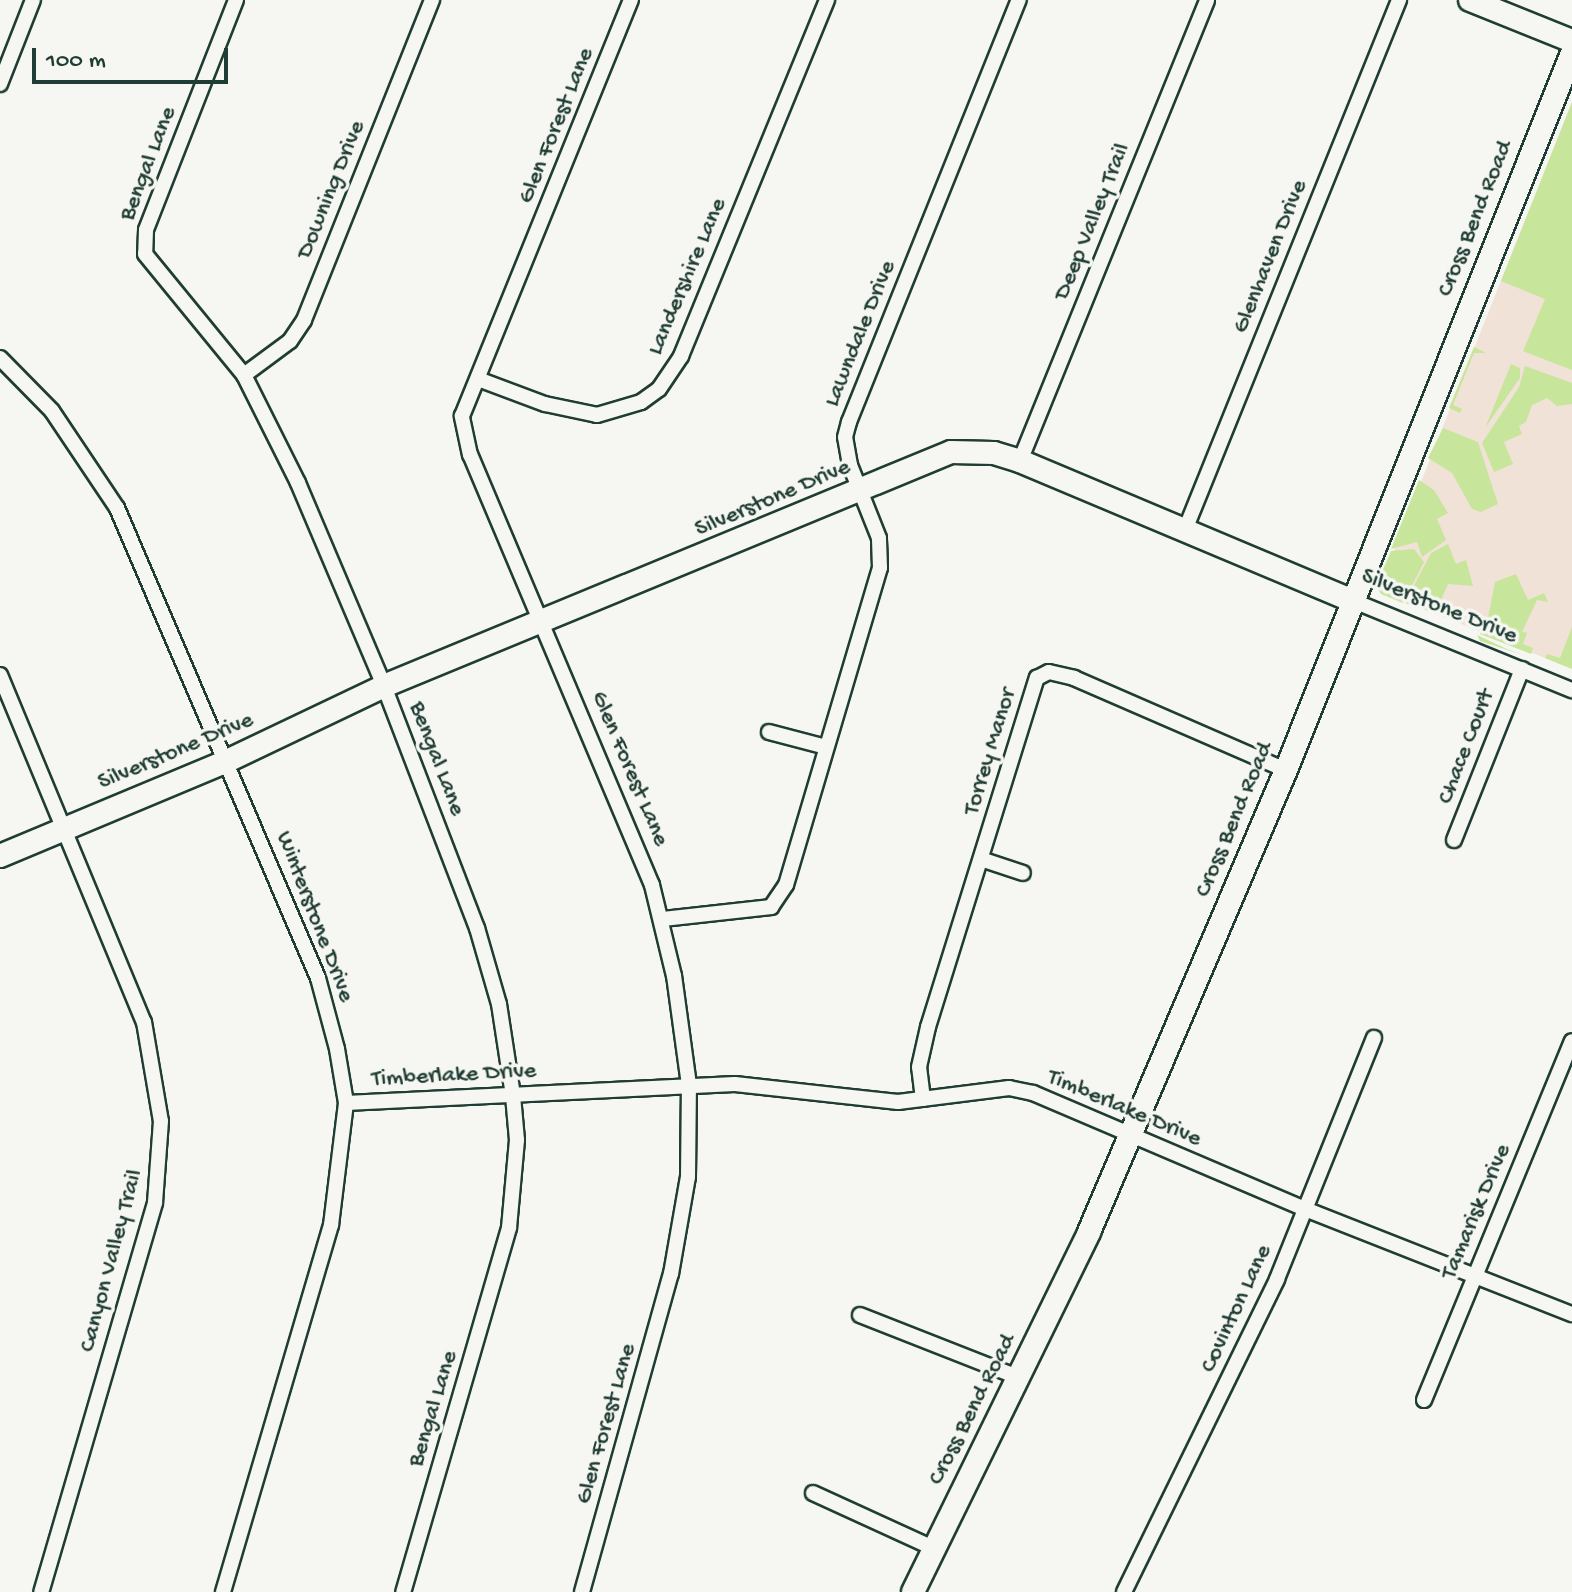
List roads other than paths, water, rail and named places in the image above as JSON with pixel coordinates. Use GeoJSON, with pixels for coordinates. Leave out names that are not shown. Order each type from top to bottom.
{"type":"FeatureCollection","features":[{"type":"Feature","properties":{"kind":"street"},"geometry":{"type":"LineString","coordinates":[[0,84],[33,0]]}},
{"type":"Feature","properties":{"kind":"street","name":"Bengal Lane"},"geometry":{"type":"LineString","coordinates":[[236,0],[143,246],[150,261],[244,375],[298,483],[384,686],[490,968],[513,1096],[517,1140],[509,1228],[403,1592]]}},
{"type":"Feature","properties":{"kind":"street","name":"Downing Drive"},"geometry":{"type":"LineString","coordinates":[[244,375],[290,341],[304,320],[432,0]]}},
{"type":"Feature","properties":{"kind":"street","name":"Glen Forest Lane"},"geometry":{"type":"LineString","coordinates":[[582,1592],[671,1274],[691,1155],[689,1085],[663,919],[544,623],[463,433],[462,416],[631,0]]}},
{"type":"Feature","properties":{"kind":"street","name":"Landershire Lane"},"geometry":{"type":"LineString","coordinates":[[478,379],[545,404],[597,415],[641,402],[659,389],[681,356],[827,0]]}},
{"type":"Feature","properties":{"kind":"street","name":"Lawndale Drive"},"geometry":{"type":"LineString","coordinates":[[663,919],[760,909],[778,901],[880,568],[879,538],[863,490],[850,465],[845,437],[849,422],[1019,0]]}},
{"type":"Feature","properties":{"kind":"street","name":"Deep Valley Trail"},"geometry":{"type":"LineString","coordinates":[[1020,461],[1207,0]]}},
{"type":"Feature","properties":{"kind":"street","name":"Glenhaven Drive"},"geometry":{"type":"LineString","coordinates":[[1185,530],[1399,0]]}},
{"type":"Feature","properties":{"kind":"street"},"geometry":{"type":"LineString","coordinates":[[1470,0],[1572,41]]}},
{"type":"Feature","properties":{"kind":"street","name":"Cross Bend Road"},"geometry":{"type":"LineString","coordinates":[[913,1592],[1020,1378],[1286,770],[1351,600],[1572,53]]}},
{"type":"Feature","properties":{"kind":"street","name":"Winterstone Drive"},"geometry":{"type":"LineString","coordinates":[[0,358],[52,411],[98,474],[148,574],[318,978],[346,1103],[331,1225],[223,1592]]}},
{"type":"Feature","properties":{"kind":"street","name":"Silverstone Drive"},"geometry":{"type":"LineString","coordinates":[[0,856],[227,761],[384,686],[544,623],[951,452],[994,453],[1020,461],[1572,690]]}},
{"type":"Feature","properties":{"kind":"street","name":"Chace Court"},"geometry":{"type":"LineString","coordinates":[[1454,840],[1522,669]]}},
{"type":"Feature","properties":{"kind":"street","name":"Torrey Manor"},"geometry":{"type":"LineString","coordinates":[[923,1099],[919,1067],[928,1027],[1037,678],[1049,672],[1286,770]]}},
{"type":"Feature","properties":{"kind":"street","name":"Canyon Valley Trail"},"geometry":{"type":"LineString","coordinates":[[0,675],[66,827],[153,1051],[162,1146],[155,1203],[41,1592]]}},
{"type":"Feature","properties":{"kind":"street"},"geometry":{"type":"LineString","coordinates":[[769,732],[826,747]]}},
{"type":"Feature","properties":{"kind":"street"},"geometry":{"type":"LineString","coordinates":[[981,859],[1023,873]]}},
{"type":"Feature","properties":{"kind":"street","name":"Covinton Lane"},"geometry":{"type":"LineString","coordinates":[[1124,1592],[1248,1341],[1374,1038]]}},
{"type":"Feature","properties":{"kind":"street","name":"Tamarisk Drive"},"geometry":{"type":"LineString","coordinates":[[1424,1400],[1572,1041]]}},
{"type":"Feature","properties":{"kind":"street","name":"Timberlake Drive"},"geometry":{"type":"LineString","coordinates":[[346,1103],[761,1084],[875,1102],[1009,1088],[1572,1314]]}},
{"type":"Feature","properties":{"kind":"street"},"geometry":{"type":"LineString","coordinates":[[860,1315],[1020,1378]]}},
{"type":"Feature","properties":{"kind":"street"},"geometry":{"type":"LineString","coordinates":[[813,1493],[933,1548]]}}]}
